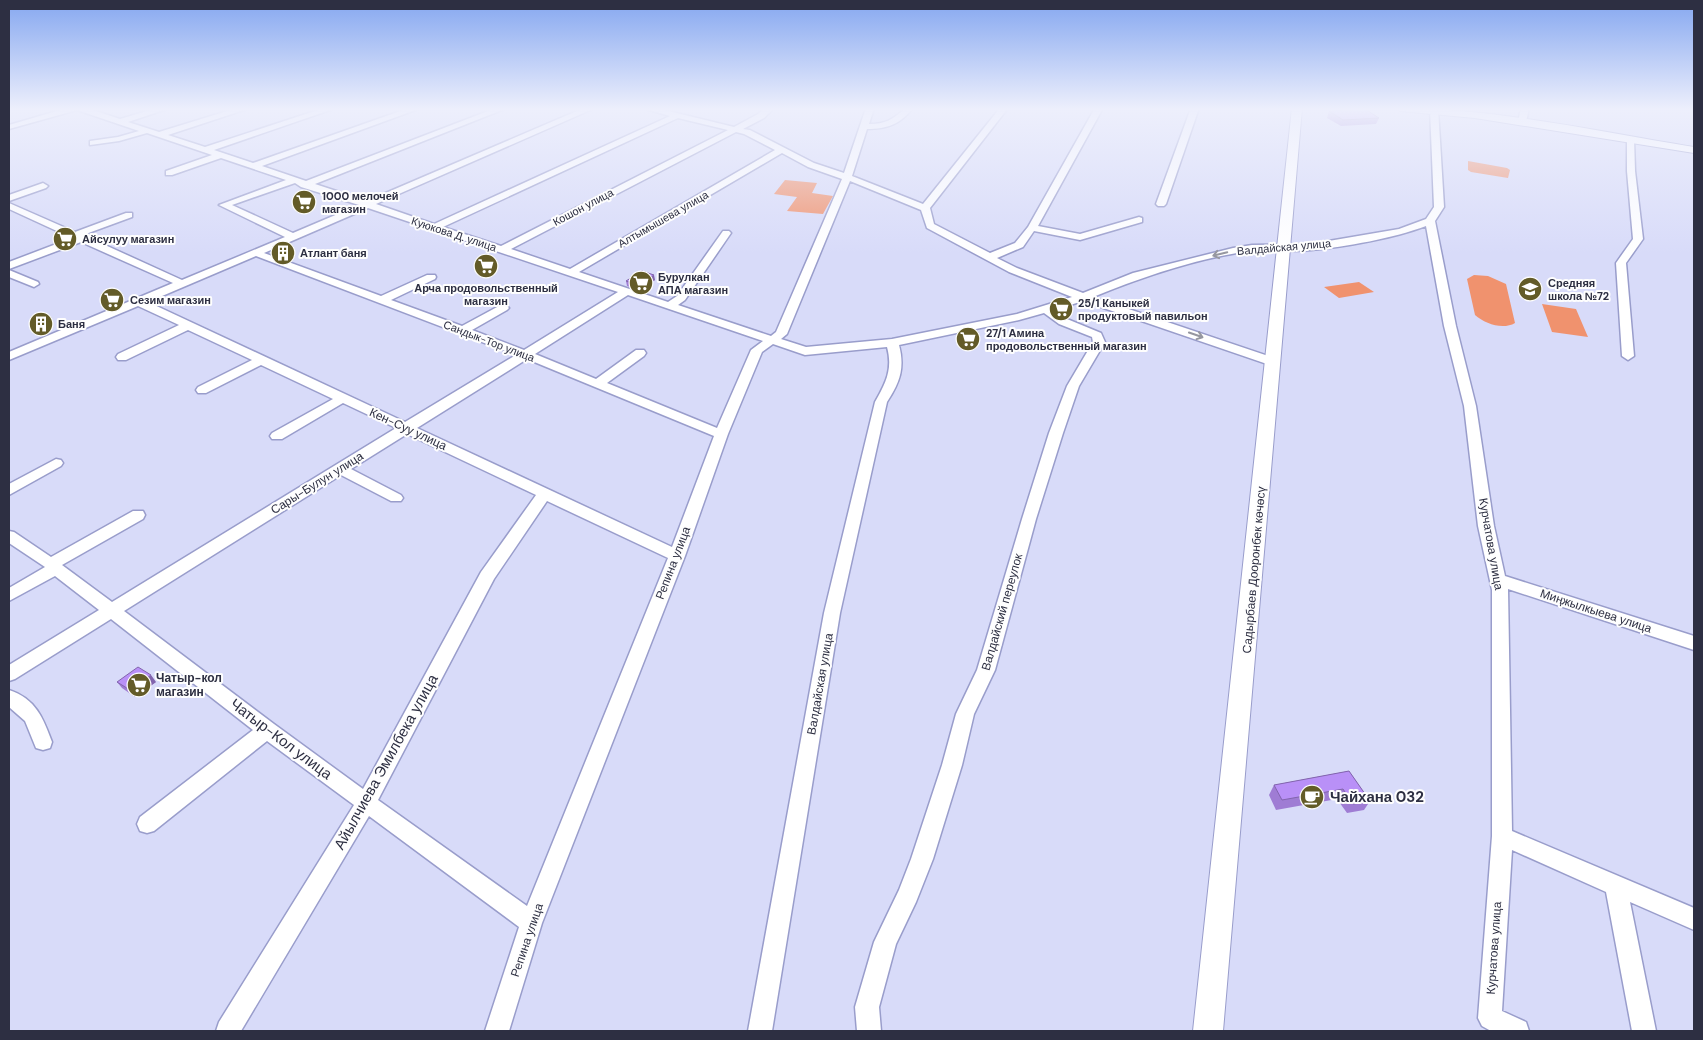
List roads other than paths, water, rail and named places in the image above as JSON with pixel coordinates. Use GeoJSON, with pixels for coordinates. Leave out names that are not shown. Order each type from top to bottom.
{"type":"FeatureCollection","features":[{"type":"Feature","properties":{"kind":"main road","name":"Садырбаев Дооронбек көчөсү"},"geometry":{"type":"LineString","coordinates":[[1208,1031],[1293,157]]}},
{"type":"Feature","properties":{"kind":"street"},"geometry":{"type":"LineString","coordinates":[[169,173],[217,157]]}},
{"type":"Feature","properties":{"kind":"street","name":"Куюкова Д. улица"},"geometry":{"type":"LineString","coordinates":[[221,157],[773,340]]}},
{"type":"Feature","properties":{"kind":"street"},"geometry":{"type":"LineString","coordinates":[[251,167],[280,157]]}},
{"type":"Feature","properties":{"kind":"street"},"geometry":{"type":"LineString","coordinates":[[304,185],[378,157]]}},
{"type":"Feature","properties":{"kind":"street"},"geometry":{"type":"LineString","coordinates":[[9,356],[183,284],[479,157]]}},
{"type":"Feature","properties":{"kind":"street"},"geometry":{"type":"LineString","coordinates":[[435,227],[587,157]]}},
{"type":"Feature","properties":{"kind":"street","name":"Кошон улица"},"geometry":{"type":"LineString","coordinates":[[501,250],[679,157]]}},
{"type":"Feature","properties":{"kind":"street","name":"Алтымышева улица"},"geometry":{"type":"LineString","coordinates":[[570,273],[771,157]]}},
{"type":"Feature","properties":{"kind":"street"},"geometry":{"type":"LineString","coordinates":[[795,157],[811,165],[875,187],[924,208],[930,226],[1013,270],[1083,297],[1273,362]]}},
{"type":"Feature","properties":{"kind":"street","name":"Репина улица"},"geometry":{"type":"LineString","coordinates":[[497,1031],[531,923],[677,556],[721,434],[757,350],[781,334],[847,178],[854,157]]}},
{"type":"Feature","properties":{"kind":"street"},"geometry":{"type":"LineString","coordinates":[[924,208],[965,157]]}},
{"type":"Feature","properties":{"kind":"street"},"geometry":{"type":"LineString","coordinates":[[990,257],[1019,245],[1032,228],[1072,157]]}},
{"type":"Feature","properties":{"kind":"street"},"geometry":{"type":"LineString","coordinates":[[1161,204],[1178,157]]}},
{"type":"Feature","properties":{"kind":"street"},"geometry":{"type":"LineString","coordinates":[[1430,221],[1439,207],[1436,157]]}},
{"type":"Feature","properties":{"kind":"street"},"geometry":{"type":"LineString","coordinates":[[1628,356],[1621,263],[1638,239],[1631,157]]}},
{"type":"Feature","properties":{"kind":"street"},"geometry":{"type":"LineString","coordinates":[[292,180],[224,205],[293,237]]}},
{"type":"Feature","properties":{"kind":"street"},"geometry":{"type":"LineString","coordinates":[[9,198],[43,186]]}},
{"type":"Feature","properties":{"kind":"street"},"geometry":{"type":"LineString","coordinates":[[9,206],[183,284]]}},
{"type":"Feature","properties":{"kind":"street"},"geometry":{"type":"LineString","coordinates":[[9,216],[22,212]]}},
{"type":"Feature","properties":{"kind":"street"},"geometry":{"type":"LineString","coordinates":[[9,266],[129,215]]}},
{"type":"Feature","properties":{"kind":"street"},"geometry":{"type":"LineString","coordinates":[[1032,228],[1080,237],[1139,220]]}},
{"type":"Feature","properties":{"kind":"street","name":"Валдайская улица"},"geometry":{"type":"LineString","coordinates":[[773,340],[796,348],[814,351],[892,343],[1019,317],[1083,297],[1147,272],[1233,251],[1311,247],[1401,232],[1430,221]]}},
{"type":"Feature","properties":{"kind":"street","name":"Курчатова улица"},"geometry":{"type":"LineString","coordinates":[[1430,221],[1450,326],[1470,406],[1486,526],[1500,590],[1502,836],[1490,1024],[1517,1031]]}},
{"type":"Feature","properties":{"kind":"street"},"geometry":{"type":"LineString","coordinates":[[669,306],[680,298],[726,232]]}},
{"type":"Feature","properties":{"kind":"street","name":"Сандык-Тор улица"},"geometry":{"type":"LineString","coordinates":[[256,253],[525,354],[721,434]]}},
{"type":"Feature","properties":{"kind":"street"},"geometry":{"type":"LineString","coordinates":[[9,273],[34,284]]}},
{"type":"Feature","properties":{"kind":"street"},"geometry":{"type":"LineString","coordinates":[[380,301],[431,277]]}},
{"type":"Feature","properties":{"kind":"street","name":"Сары-Булун улица"},"geometry":{"type":"LineString","coordinates":[[9,674],[626,292]]}},
{"type":"Feature","properties":{"kind":"street","name":"Кен-Суу улица"},"geometry":{"type":"LineString","coordinates":[[139,302],[677,556]]}},
{"type":"Feature","properties":{"kind":"street"},"geometry":{"type":"LineString","coordinates":[[462,331],[503,308]]}},
{"type":"Feature","properties":{"kind":"street","name":"Валдайский переулок"},"geometry":{"type":"LineString","coordinates":[[869,1031],[868,1007],[885,942],[908,895],[922,859],[952,765],[965,714],[986,670],[1029,519],[1059,425],[1073,386],[1099,342],[1097,335],[1059,320],[1047,309]]}},
{"type":"Feature","properties":{"kind":"street"},"geometry":{"type":"LineString","coordinates":[[122,357],[187,326]]}},
{"type":"Feature","properties":{"kind":"street","name":"Валдайская улица"},"geometry":{"type":"LineString","coordinates":[[760,1031],[832,613],[881,402],[897,376],[892,343]]}},
{"type":"Feature","properties":{"kind":"street"},"geometry":{"type":"LineString","coordinates":[[597,384],[640,354]]}},
{"type":"Feature","properties":{"kind":"street"},"geometry":{"type":"LineString","coordinates":[[202,390],[261,360]]}},
{"type":"Feature","properties":{"kind":"street"},"geometry":{"type":"LineString","coordinates":[[277,436],[343,398]]}},
{"type":"Feature","properties":{"kind":"street"},"geometry":{"type":"LineString","coordinates":[[9,490],[56,463]]}},
{"type":"Feature","properties":{"kind":"street"},"geometry":{"type":"LineString","coordinates":[[341,469],[396,498]]}},
{"type":"Feature","properties":{"kind":"street","name":"Айылчиева Эмилбека улица"},"geometry":{"type":"LineString","coordinates":[[228,1031],[366,802],[487,576],[545,493]]}},
{"type":"Feature","properties":{"kind":"street"},"geometry":{"type":"LineString","coordinates":[[9,595],[138,515]]}},
{"type":"Feature","properties":{"kind":"street","name":"Чатыр-Кол улица"},"geometry":{"type":"LineString","coordinates":[[9,536],[53,566],[268,730],[531,923]]}},
{"type":"Feature","properties":{"kind":"street","name":"Миңжылкыева улица"},"geometry":{"type":"LineString","coordinates":[[1498,580],[1694,643]]}},
{"type":"Feature","properties":{"kind":"street"},"geometry":{"type":"LineString","coordinates":[[9,697],[33,716],[43,742]]}},
{"type":"Feature","properties":{"kind":"street"},"geometry":{"type":"LineString","coordinates":[[147,824],[268,730]]}},
{"type":"Feature","properties":{"kind":"street"},"geometry":{"type":"LineString","coordinates":[[1502,836],[1694,919]]}},
{"type":"Feature","properties":{"kind":"street"},"geometry":{"type":"LineString","coordinates":[[1616,885],[1644,1031]]}},
{"type":"Feature","properties":{"kind":"place","name":"1000 мелочей магазин"},"geometry":{"type":"Point","coordinates":[304,202]}},
{"type":"Feature","properties":{"kind":"place","name":"Айсулуу магазин"},"geometry":{"type":"Point","coordinates":[65,239]}},
{"type":"Feature","properties":{"kind":"place","name":"Атлант баня"},"geometry":{"type":"Point","coordinates":[283,253]}},
{"type":"Feature","properties":{"kind":"place","name":"Арча продовольственный магазин"},"geometry":{"type":"Point","coordinates":[486,266]}},
{"type":"Feature","properties":{"kind":"place","name":"Бурулкан АПА магазин"},"geometry":{"type":"Point","coordinates":[641,283]}},
{"type":"Feature","properties":{"kind":"place","name":"Средняя школа №72"},"geometry":{"type":"Point","coordinates":[1530,289]}},
{"type":"Feature","properties":{"kind":"place","name":"Сезим магазин"},"geometry":{"type":"Point","coordinates":[112,300]}},
{"type":"Feature","properties":{"kind":"place","name":"25/1 Каныкей продуктовый павильон"},"geometry":{"type":"Point","coordinates":[1061,309]}},
{"type":"Feature","properties":{"kind":"place","name":"Баня"},"geometry":{"type":"Point","coordinates":[41,324]}},
{"type":"Feature","properties":{"kind":"place","name":"27/1 Амина продовольственный магазин"},"geometry":{"type":"Point","coordinates":[968,339]}},
{"type":"Feature","properties":{"kind":"place","name":"Чатыр-кол магазин"},"geometry":{"type":"Point","coordinates":[139,685]}},
{"type":"Feature","properties":{"kind":"place","name":"Чайхана 032"},"geometry":{"type":"Point","coordinates":[1312,797]}}]}
